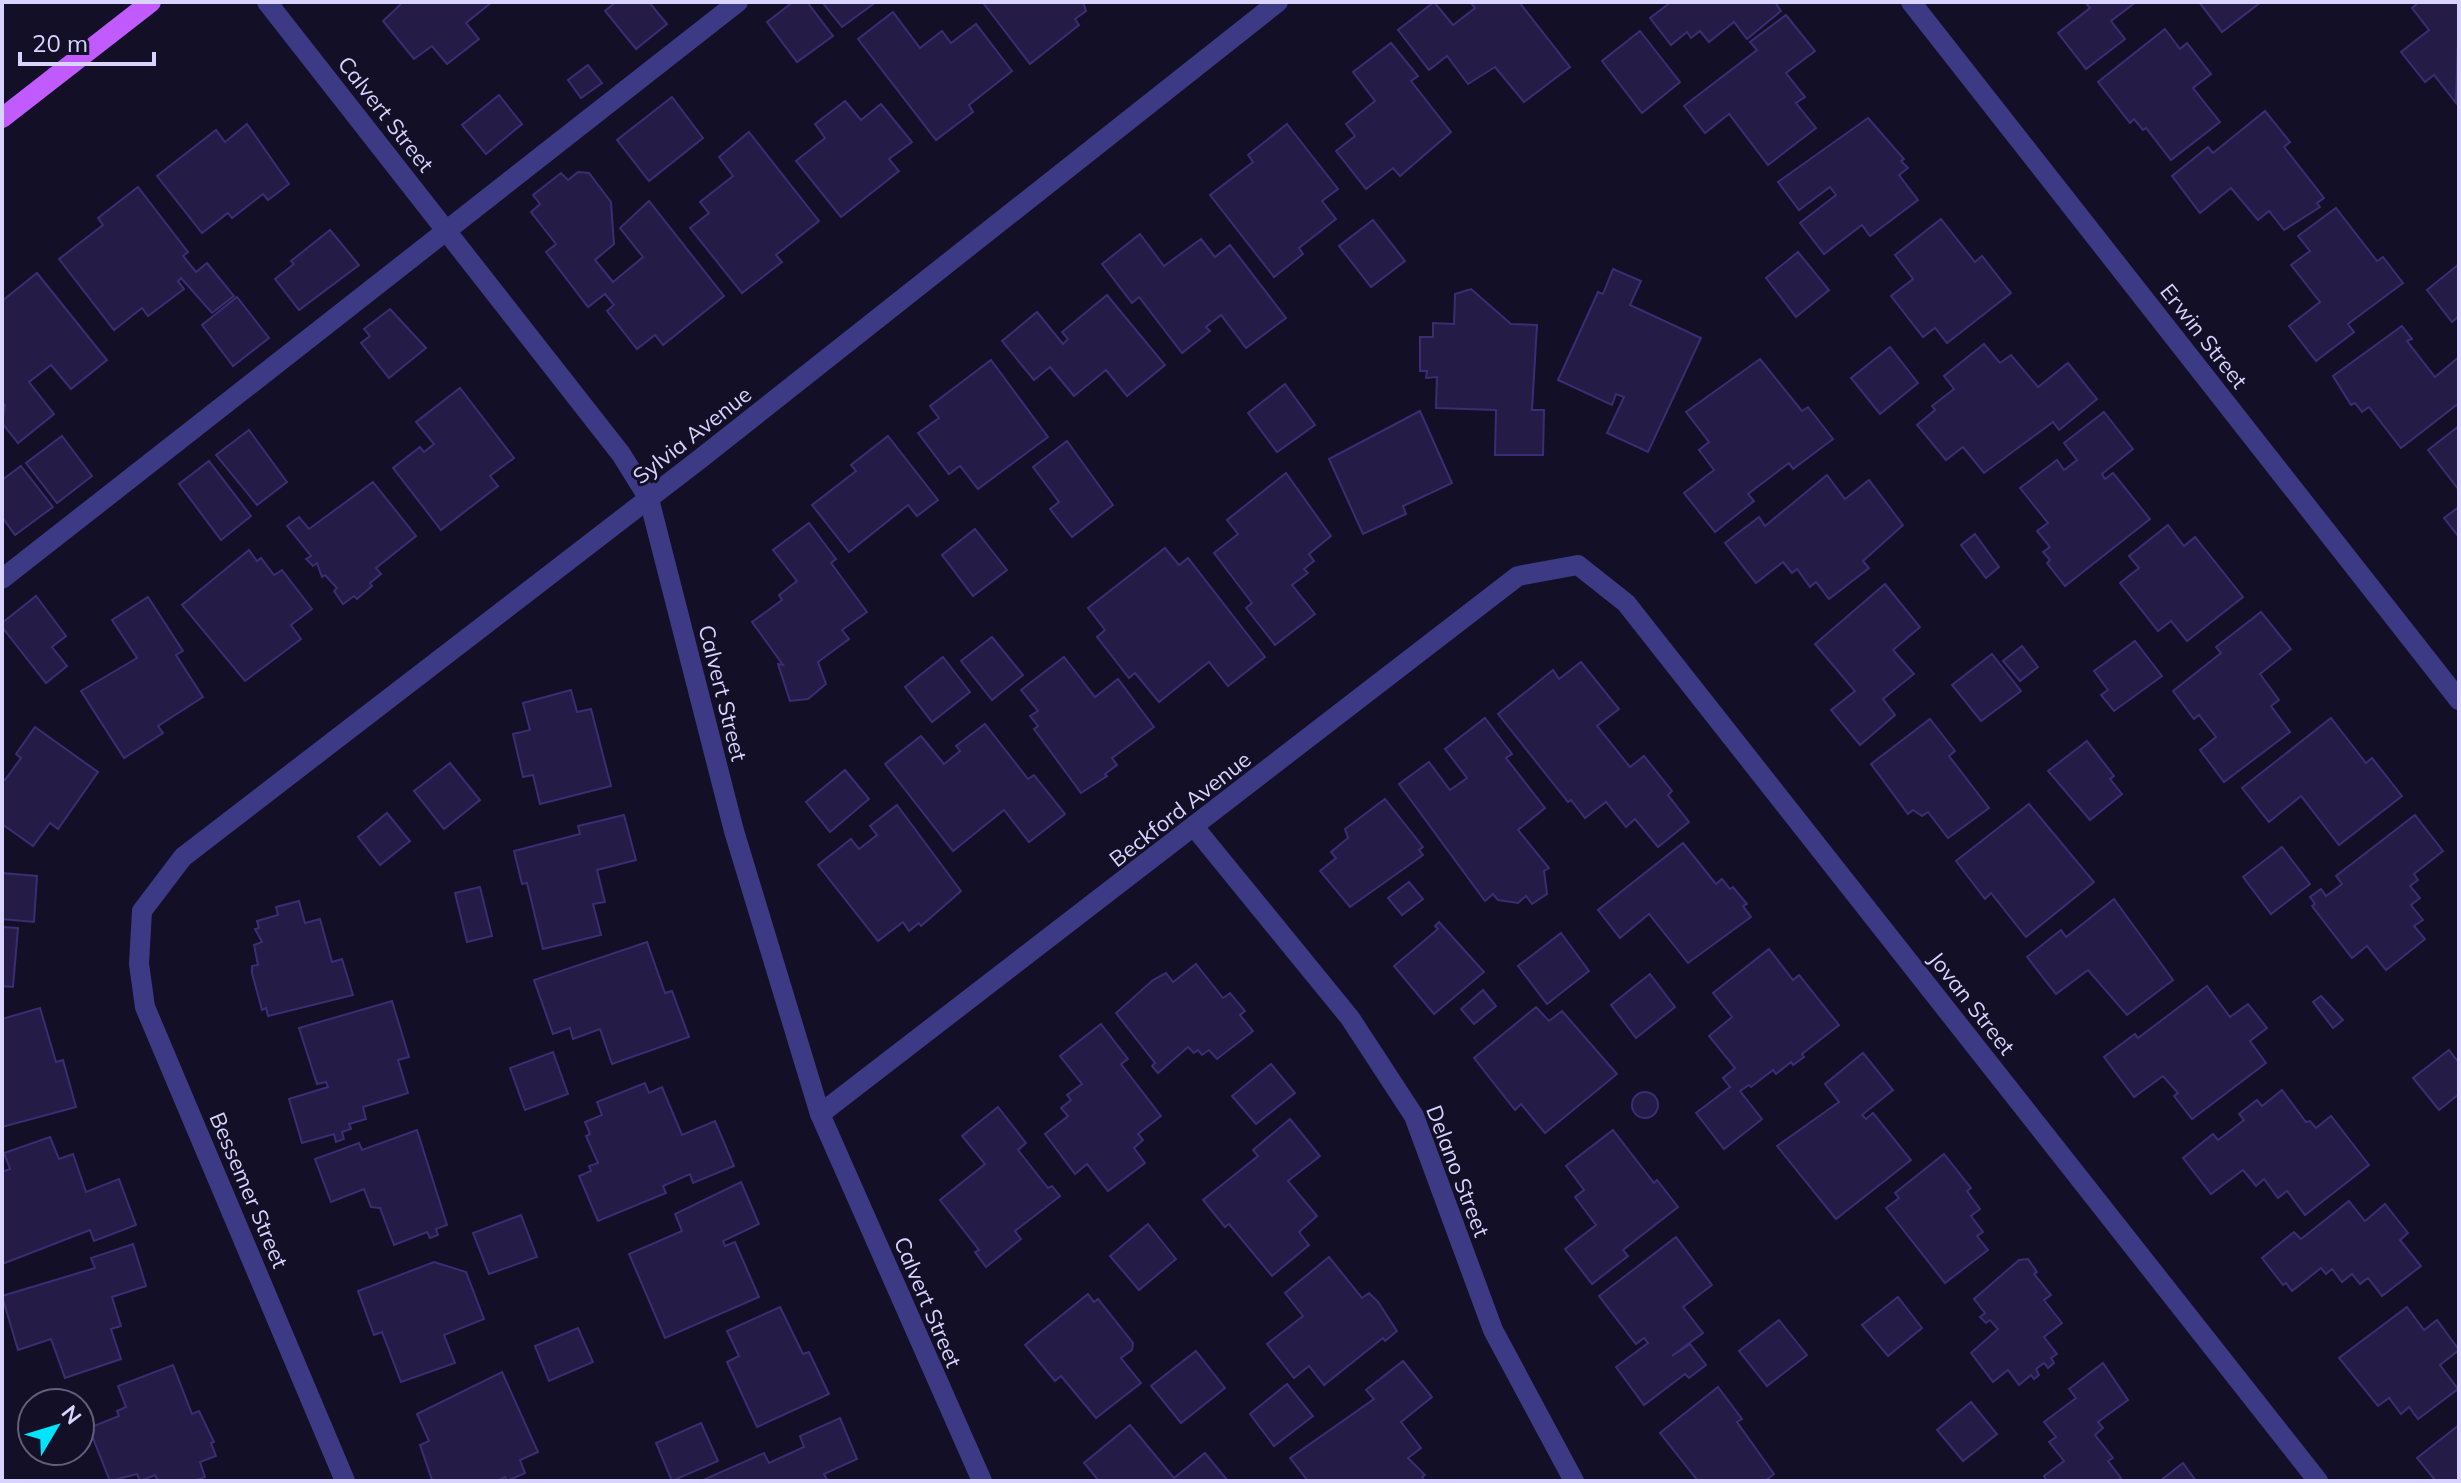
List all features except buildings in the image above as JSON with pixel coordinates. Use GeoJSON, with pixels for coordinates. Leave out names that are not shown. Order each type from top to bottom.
{"type":"FeatureCollection","features":[{"type":"Feature","properties":{"kind":"main road"},"geometry":{"type":"LineString","coordinates":[[2,118],[151,2]]}},
{"type":"Feature","properties":{"kind":"street","name":"Calvert Street"},"geometry":{"type":"LineString","coordinates":[[267,2],[621,454],[649,499],[734,831],[820,1114],[982,1481]]}},
{"type":"Feature","properties":{"kind":"street"},"geometry":{"type":"LineString","coordinates":[[2,579],[738,2]]}},
{"type":"Feature","properties":{"kind":"street","name":"Sylvia Avenue"},"geometry":{"type":"LineString","coordinates":[[142,911],[183,857],[649,499],[1278,2]]}},
{"type":"Feature","properties":{"kind":"street","name":"Erwin Street"},"geometry":{"type":"LineString","coordinates":[[1911,2],[2459,700]]}},
{"type":"Feature","properties":{"kind":"street","name":"Beckford Avenue"},"geometry":{"type":"LineString","coordinates":[[820,1114],[1195,828],[1518,576],[1578,565]]}},
{"type":"Feature","properties":{"kind":"street","name":"Jovan Street"},"geometry":{"type":"LineString","coordinates":[[1578,565],[1626,603],[2318,1481]]}},
{"type":"Feature","properties":{"kind":"street","name":"Delano Street"},"geometry":{"type":"LineString","coordinates":[[1195,828],[1350,1018],[1414,1116],[1493,1330],[1574,1481]]}},
{"type":"Feature","properties":{"kind":"street","name":"Bessemer Street"},"geometry":{"type":"LineString","coordinates":[[142,911],[139,964],[145,1007],[345,1481]]}}]}
